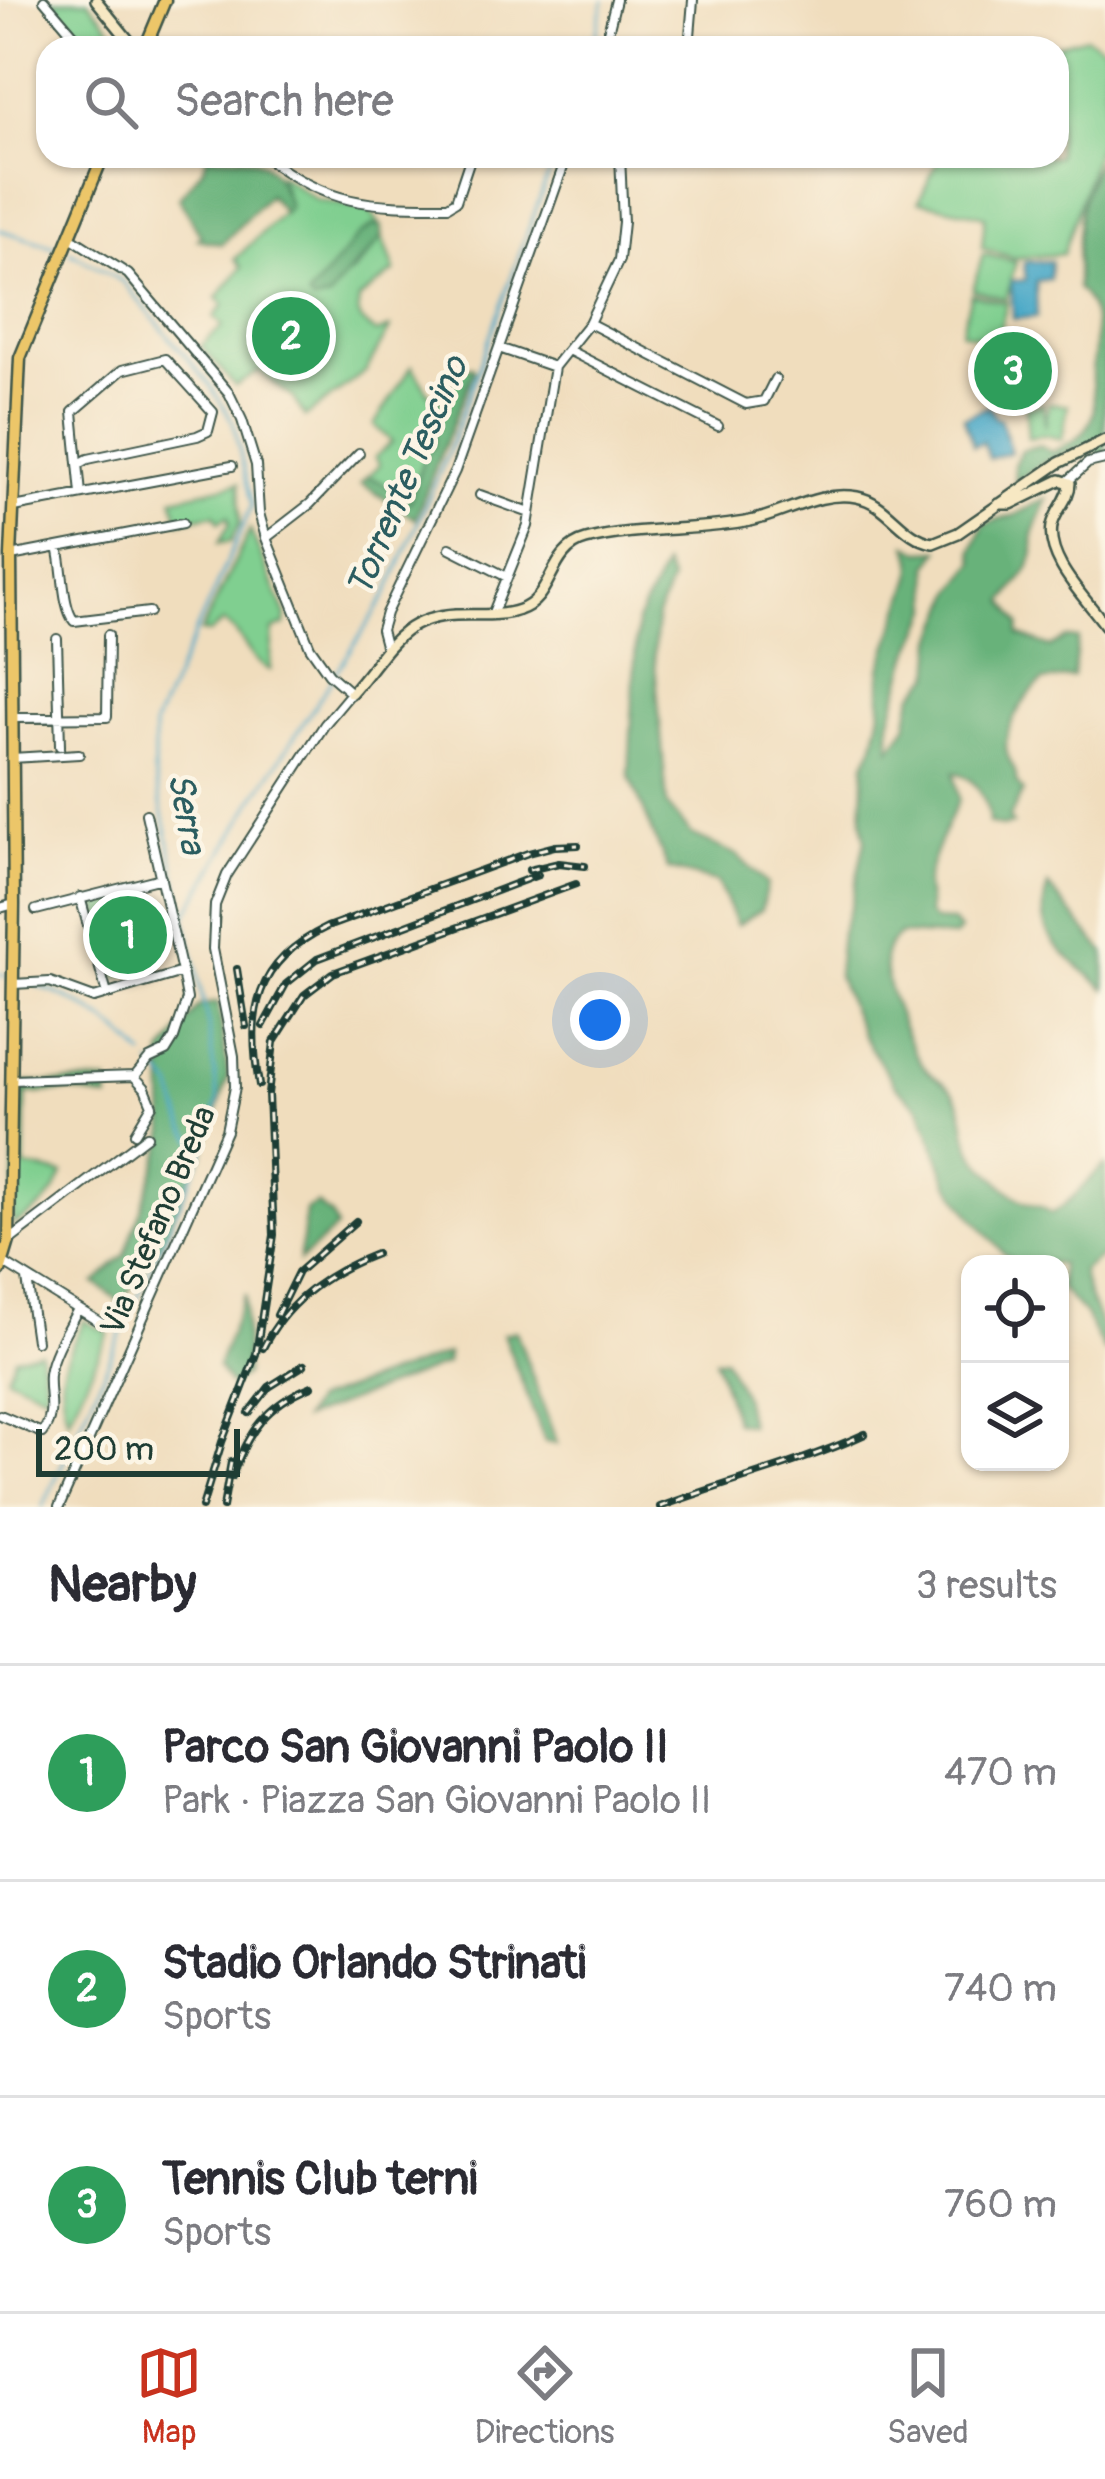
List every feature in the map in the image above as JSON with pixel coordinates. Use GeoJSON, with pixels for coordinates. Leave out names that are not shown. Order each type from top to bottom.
{"type":"FeatureCollection","features":[{"type":"Feature","properties":{"kind":"main road"},"geometry":{"type":"LineString","coordinates":[[151,36],[165,0]]}},
{"type":"Feature","properties":{"kind":"main road"},"geometry":{"type":"LineString","coordinates":[[2,1267],[9,1241],[5,1158],[17,1077],[11,556],[20,358],[98,168]]}},
{"type":"Feature","properties":{"kind":"street"},"geometry":{"type":"LineString","coordinates":[[44,0],[75,36]]}},
{"type":"Feature","properties":{"kind":"street"},"geometry":{"type":"LineString","coordinates":[[96,0],[125,36]]}},
{"type":"Feature","properties":{"kind":"street"},"geometry":{"type":"LineString","coordinates":[[607,36],[616,0]]}},
{"type":"Feature","properties":{"kind":"street"},"geometry":{"type":"LineString","coordinates":[[690,36],[693,0]]}},
{"type":"Feature","properties":{"kind":"street"},"geometry":{"type":"LineString","coordinates":[[279,168],[302,184],[369,206],[448,206],[456,201],[467,168]]}},
{"type":"Feature","properties":{"kind":"street"},"geometry":{"type":"LineString","coordinates":[[386,649],[381,630],[386,613],[455,471],[562,168]]}},
{"type":"Feature","properties":{"kind":"street"},"geometry":{"type":"LineString","coordinates":[[492,615],[530,513],[554,367],[589,323],[619,260],[621,168]]}},
{"type":"Feature","properties":{"kind":"street"},"geometry":{"type":"LineString","coordinates":[[69,240],[128,274],[229,393],[256,465],[266,538],[310,647],[329,674],[351,693],[386,649],[418,621],[492,615],[532,604],[544,592],[553,566],[586,539],[750,521],[828,497],[857,497],[884,508],[909,534],[933,543],[958,533],[1059,463],[1105,440]]}},
{"type":"Feature","properties":{"kind":"street"},"geometry":{"type":"LineString","coordinates":[[589,323],[746,404],[764,401],[775,379]]}},
{"type":"Feature","properties":{"kind":"street"},"geometry":{"type":"LineString","coordinates":[[499,348],[554,367]]}},
{"type":"Feature","properties":{"kind":"street"},"geometry":{"type":"LineString","coordinates":[[568,350],[718,426]]}},
{"type":"Feature","properties":{"kind":"street"},"geometry":{"type":"LineString","coordinates":[[79,464],[196,436],[208,431],[213,412],[165,359],[122,370],[73,412],[81,494]]}},
{"type":"Feature","properties":{"kind":"street"},"geometry":{"type":"LineString","coordinates":[[266,538],[310,504],[358,453]]}},
{"type":"Feature","properties":{"kind":"street"},"geometry":{"type":"LineString","coordinates":[[1068,481],[1088,463],[1105,459]]}},
{"type":"Feature","properties":{"kind":"street"},"geometry":{"type":"LineString","coordinates":[[14,507],[232,466]]}},
{"type":"Feature","properties":{"kind":"street"},"geometry":{"type":"LineString","coordinates":[[999,503],[1011,503],[1060,479],[1068,481]]}},
{"type":"Feature","properties":{"kind":"street"},"geometry":{"type":"LineString","coordinates":[[1068,481],[1071,491],[1053,521],[1055,557],[1105,625]]}},
{"type":"Feature","properties":{"kind":"street"},"geometry":{"type":"LineString","coordinates":[[480,495],[530,513]]}},
{"type":"Feature","properties":{"kind":"street"},"geometry":{"type":"LineString","coordinates":[[11,556],[183,523]]}},
{"type":"Feature","properties":{"kind":"street"},"geometry":{"type":"LineString","coordinates":[[58,547],[66,575],[66,608],[74,621],[149,612]]}},
{"type":"Feature","properties":{"kind":"street"},"geometry":{"type":"LineString","coordinates":[[450,548],[507,577]]}},
{"type":"Feature","properties":{"kind":"street"},"geometry":{"type":"LineString","coordinates":[[13,718],[107,717],[108,635]]}},
{"type":"Feature","properties":{"kind":"street"},"geometry":{"type":"LineString","coordinates":[[57,639],[60,746]]}},
{"type":"Feature","properties":{"kind":"street","name":"Via Stefano Breda"},"geometry":{"type":"LineString","coordinates":[[59,1507],[226,1131],[232,1108],[234,1056],[213,949],[215,905],[227,875],[325,724],[351,693]]}},
{"type":"Feature","properties":{"kind":"street"},"geometry":{"type":"LineString","coordinates":[[12,758],[79,754]]}},
{"type":"Feature","properties":{"kind":"street"},"geometry":{"type":"LineString","coordinates":[[134,1076],[149,1059],[166,1051],[187,999],[146,814]]}},
{"type":"Feature","properties":{"kind":"street"},"geometry":{"type":"LineString","coordinates":[[36,910],[160,878]]}},
{"type":"Feature","properties":{"kind":"street"},"geometry":{"type":"LineString","coordinates":[[80,897],[106,994]]}},
{"type":"Feature","properties":{"kind":"street"},"geometry":{"type":"LineString","coordinates":[[0,908],[14,904]]}},
{"type":"Feature","properties":{"kind":"street"},"geometry":{"type":"LineString","coordinates":[[13,984],[40,980],[87,998],[182,972]]}},
{"type":"Feature","properties":{"kind":"street"},"geometry":{"type":"LineString","coordinates":[[17,1077],[134,1076],[146,1088],[152,1105],[135,1133]]}},
{"type":"Feature","properties":{"kind":"street"},"geometry":{"type":"LineString","coordinates":[[9,1241],[147,1136]]}},
{"type":"Feature","properties":{"kind":"street"},"geometry":{"type":"LineString","coordinates":[[2,1267],[27,1277],[101,1323]]}},
{"type":"Feature","properties":{"kind":"street"},"geometry":{"type":"LineString","coordinates":[[27,1277],[36,1341]]}},
{"type":"Feature","properties":{"kind":"street"},"geometry":{"type":"LineString","coordinates":[[0,1415],[32,1431],[47,1428],[52,1412],[50,1372],[78,1309]]}},
{"type":"Feature","properties":{"kind":"green space"},"geometry":{"type":"Polygon","coordinates":[[[52,0],[88,0],[118,36],[83,36],[52,0]]]}},
{"type":"Feature","properties":{"kind":"green space"},"geometry":{"type":"Polygon","coordinates":[[[1086,37],[1105,48],[1105,125],[1063,254],[1014,258],[982,248],[985,216],[919,201],[934,168],[1069,168],[1069,41],[1086,37]]]}},
{"type":"Feature","properties":{"kind":"green space"},"geometry":{"type":"Polygon","coordinates":[[[1104,152],[1105,457],[1086,445],[1047,460],[1015,482],[1014,465],[1021,450],[1040,445],[1052,452],[1078,438],[1092,418],[1095,330],[1090,308],[1077,288],[1078,234],[1087,186],[1104,152]]]}},
{"type":"Feature","properties":{"kind":"green space"},"geometry":{"type":"Polygon","coordinates":[[[203,168],[269,168],[289,207],[284,213],[269,195],[222,244],[198,239],[201,236],[179,198],[203,168]]]}},
{"type":"Feature","properties":{"kind":"green space"},"geometry":{"type":"Polygon","coordinates":[[[279,175],[317,200],[369,210],[381,226],[374,225],[330,272],[341,277],[355,271],[383,237],[395,271],[359,299],[359,315],[367,326],[376,333],[390,328],[366,371],[305,417],[293,398],[260,371],[235,386],[201,346],[223,326],[214,317],[224,305],[217,298],[242,267],[235,259],[289,207],[279,175]]]}},
{"type":"Feature","properties":{"kind":"green space"},"geometry":{"type":"Polygon","coordinates":[[[374,225],[381,226],[383,237],[329,299],[313,302],[308,297],[357,237],[374,225]]]}},
{"type":"Feature","properties":{"kind":"green space"},"geometry":{"type":"Polygon","coordinates":[[[983,254],[1016,262],[1006,299],[973,290],[983,254]]]}},
{"type":"Feature","properties":{"kind":"green space"},"geometry":{"type":"Polygon","coordinates":[[[971,294],[1007,303],[997,342],[961,332],[971,294]]]}},
{"type":"Feature","properties":{"kind":"green space"},"geometry":{"type":"Polygon","coordinates":[[[412,366],[436,405],[438,399],[444,401],[410,503],[367,477],[380,465],[375,457],[392,442],[374,425],[412,366]]]}},
{"type":"Feature","properties":{"kind":"green space"},"geometry":{"type":"Polygon","coordinates":[[[472,366],[415,519],[361,483],[367,477],[380,481],[410,502],[422,462],[434,445],[435,419],[459,370],[472,366]]]}},
{"type":"Feature","properties":{"kind":"green space"},"geometry":{"type":"Polygon","coordinates":[[[1049,403],[1068,405],[1062,439],[1028,438],[1026,407],[1043,404],[1045,427],[1049,403]]]}},
{"type":"Feature","properties":{"kind":"green space"},"geometry":{"type":"Polygon","coordinates":[[[239,483],[240,523],[230,542],[219,543],[230,523],[228,516],[219,522],[215,514],[179,521],[173,498],[239,483]]]}},
{"type":"Feature","properties":{"kind":"green space"},"geometry":{"type":"Polygon","coordinates":[[[1047,498],[1033,535],[1029,569],[1005,601],[1020,624],[1019,635],[1050,647],[1067,638],[1078,639],[1073,677],[1043,681],[1011,724],[1007,753],[1023,791],[1009,819],[1013,824],[989,823],[979,791],[954,772],[959,800],[926,885],[928,914],[960,930],[955,937],[900,934],[887,949],[885,968],[898,1014],[918,1058],[955,1094],[973,1152],[1007,1189],[1051,1213],[1105,1165],[1105,1253],[1082,1271],[1105,1353],[1085,1315],[1069,1298],[1069,1255],[1006,1255],[971,1215],[948,1182],[920,1108],[895,1085],[862,1035],[837,975],[841,933],[865,840],[865,763],[881,711],[881,668],[912,577],[908,545],[921,551],[940,550],[929,566],[931,609],[909,656],[890,722],[890,749],[907,726],[913,695],[932,675],[935,639],[955,590],[975,562],[973,550],[984,524],[1013,516],[1047,498]]]}},
{"type":"Feature","properties":{"kind":"green space"},"geometry":{"type":"Polygon","coordinates":[[[250,530],[286,615],[285,625],[273,630],[270,670],[223,622],[210,633],[201,632],[250,530]]]}},
{"type":"Feature","properties":{"kind":"green space"},"geometry":{"type":"Polygon","coordinates":[[[664,566],[671,581],[657,616],[654,652],[667,805],[692,835],[737,855],[767,884],[761,910],[737,925],[717,882],[668,869],[629,775],[637,622],[664,566]]]}},
{"type":"Feature","properties":{"kind":"green space"},"geometry":{"type":"Polygon","coordinates":[[[1048,886],[1105,953],[1105,989],[1049,934],[1044,920],[1048,886]]]}},
{"type":"Feature","properties":{"kind":"green space"},"geometry":{"type":"Polygon","coordinates":[[[139,892],[160,967],[116,978],[96,903],[139,892]]]}},
{"type":"Feature","properties":{"kind":"green space"},"geometry":{"type":"Polygon","coordinates":[[[218,1002],[228,1077],[203,1155],[163,1238],[121,1303],[95,1283],[125,1255],[165,1140],[163,1054],[199,1006],[218,1002]]]}},
{"type":"Feature","properties":{"kind":"green space"},"geometry":{"type":"Polygon","coordinates":[[[108,1082],[108,1099],[73,1091],[26,1094],[25,1165],[14,1165],[15,1083],[108,1082]]]}},
{"type":"Feature","properties":{"kind":"green space"},"geometry":{"type":"Polygon","coordinates":[[[14,1165],[63,1174],[44,1204],[13,1225],[14,1165]]]}},
{"type":"Feature","properties":{"kind":"green space"},"geometry":{"type":"Polygon","coordinates":[[[317,1204],[332,1217],[336,1228],[299,1261],[306,1210],[317,1204]]]}},
{"type":"Feature","properties":{"kind":"green space"},"geometry":{"type":"Polygon","coordinates":[[[245,1294],[245,1375],[230,1385],[217,1367],[245,1294]]]}},
{"type":"Feature","properties":{"kind":"green space"},"geometry":{"type":"Polygon","coordinates":[[[84,1321],[109,1333],[68,1420],[61,1380],[84,1321]]]}},
{"type":"Feature","properties":{"kind":"green space"},"geometry":{"type":"Polygon","coordinates":[[[516,1331],[557,1444],[545,1442],[503,1334],[516,1331]]]}},
{"type":"Feature","properties":{"kind":"green space"},"geometry":{"type":"Polygon","coordinates":[[[40,1351],[47,1395],[7,1376],[15,1357],[40,1351]]]}},
{"type":"Feature","properties":{"kind":"green space"},"geometry":{"type":"Polygon","coordinates":[[[447,1354],[446,1364],[303,1419],[314,1401],[447,1354]]]}},
{"type":"Feature","properties":{"kind":"green space"},"geometry":{"type":"Polygon","coordinates":[[[724,1358],[743,1395],[749,1425],[735,1422],[715,1359],[724,1358]]]}},
{"type":"Feature","properties":{"kind":"water"},"geometry":{"type":"Polygon","coordinates":[[[1051,261],[1050,279],[1036,281],[1037,317],[1013,319],[1011,281],[1026,280],[1024,262],[1051,261]]]}},
{"type":"Feature","properties":{"kind":"water"},"geometry":{"type":"Polygon","coordinates":[[[989,406],[1000,418],[1011,452],[989,459],[983,442],[973,446],[964,417],[989,406]]]}},
{"type":"Feature","properties":{"kind":"waterway","name":"Torrente Tescino"},"geometry":{"type":"LineString","coordinates":[[596,36],[604,0]]}},
{"type":"Feature","properties":{"kind":"waterway","name":"Torrente Tescino"},"geometry":{"type":"LineString","coordinates":[[185,917],[256,796],[386,596],[448,453],[551,168]]}},
{"type":"Feature","properties":{"kind":"waterway","name":"Serra"},"geometry":{"type":"LineString","coordinates":[[0,230],[61,249]]}},
{"type":"Feature","properties":{"kind":"waterway","name":"Serra"},"geometry":{"type":"LineString","coordinates":[[43,1507],[201,1157],[218,1100],[208,1024],[154,772],[154,725],[252,506],[233,422],[209,384],[123,282],[70,252]]}},
{"type":"Feature","properties":{"kind":"waterway"},"geometry":{"type":"LineString","coordinates":[[0,974],[7,976]]}},
{"type":"Feature","properties":{"kind":"waterway"},"geometry":{"type":"LineString","coordinates":[[37,986],[95,1014],[144,1056]]}},
{"type":"Feature","properties":{"kind":"waterway"},"geometry":{"type":"LineString","coordinates":[[152,1064],[172,1087],[185,1128],[201,1149]]}},
{"type":"Feature","properties":{"kind":"railway"},"geometry":{"type":"LineString","coordinates":[[259,1085],[254,1034],[261,992],[270,973],[303,941],[327,927],[528,853],[578,845]]}},
{"type":"Feature","properties":{"kind":"railway"},"geometry":{"type":"LineString","coordinates":[[529,870],[559,863],[585,866]]}},
{"type":"Feature","properties":{"kind":"railway"},"geometry":{"type":"LineString","coordinates":[[263,1026],[286,984],[317,959],[538,875]]}},
{"type":"Feature","properties":{"kind":"railway"},"geometry":{"type":"LineString","coordinates":[[202,1507],[256,1354],[274,1235],[268,1094],[274,1042],[304,995],[333,973],[576,884]]}},
{"type":"Feature","properties":{"kind":"railway"},"geometry":{"type":"LineString","coordinates":[[237,969],[246,1026]]}},
{"type":"Feature","properties":{"kind":"railway"},"geometry":{"type":"LineString","coordinates":[[277,1315],[298,1272],[356,1221]]}},
{"type":"Feature","properties":{"kind":"railway"},"geometry":{"type":"LineString","coordinates":[[263,1348],[296,1302],[342,1270],[376,1254]]}},
{"type":"Feature","properties":{"kind":"railway"},"geometry":{"type":"LineString","coordinates":[[249,1413],[269,1387],[304,1365]]}},
{"type":"Feature","properties":{"kind":"railway"},"geometry":{"type":"LineString","coordinates":[[232,1477],[261,1421],[283,1401],[312,1386]]}},
{"type":"Feature","properties":{"kind":"railway"},"geometry":{"type":"LineString","coordinates":[[660,1507],[865,1434]]}},
{"type":"Feature","properties":{"kind":"railway"},"geometry":{"type":"LineString","coordinates":[[223,1507],[231,1462]]}},
{"type":"Feature","properties":{"kind":"place","name":"Stadio Orlando Strinati"},"geometry":{"type":"Point","coordinates":[291,336]}},
{"type":"Feature","properties":{"kind":"place","name":"Tennis Club terni"},"geometry":{"type":"Point","coordinates":[1013,371]}},
{"type":"Feature","properties":{"kind":"place","name":"Parco San Giovanni Paolo II"},"geometry":{"type":"Point","coordinates":[128,935]}}]}
